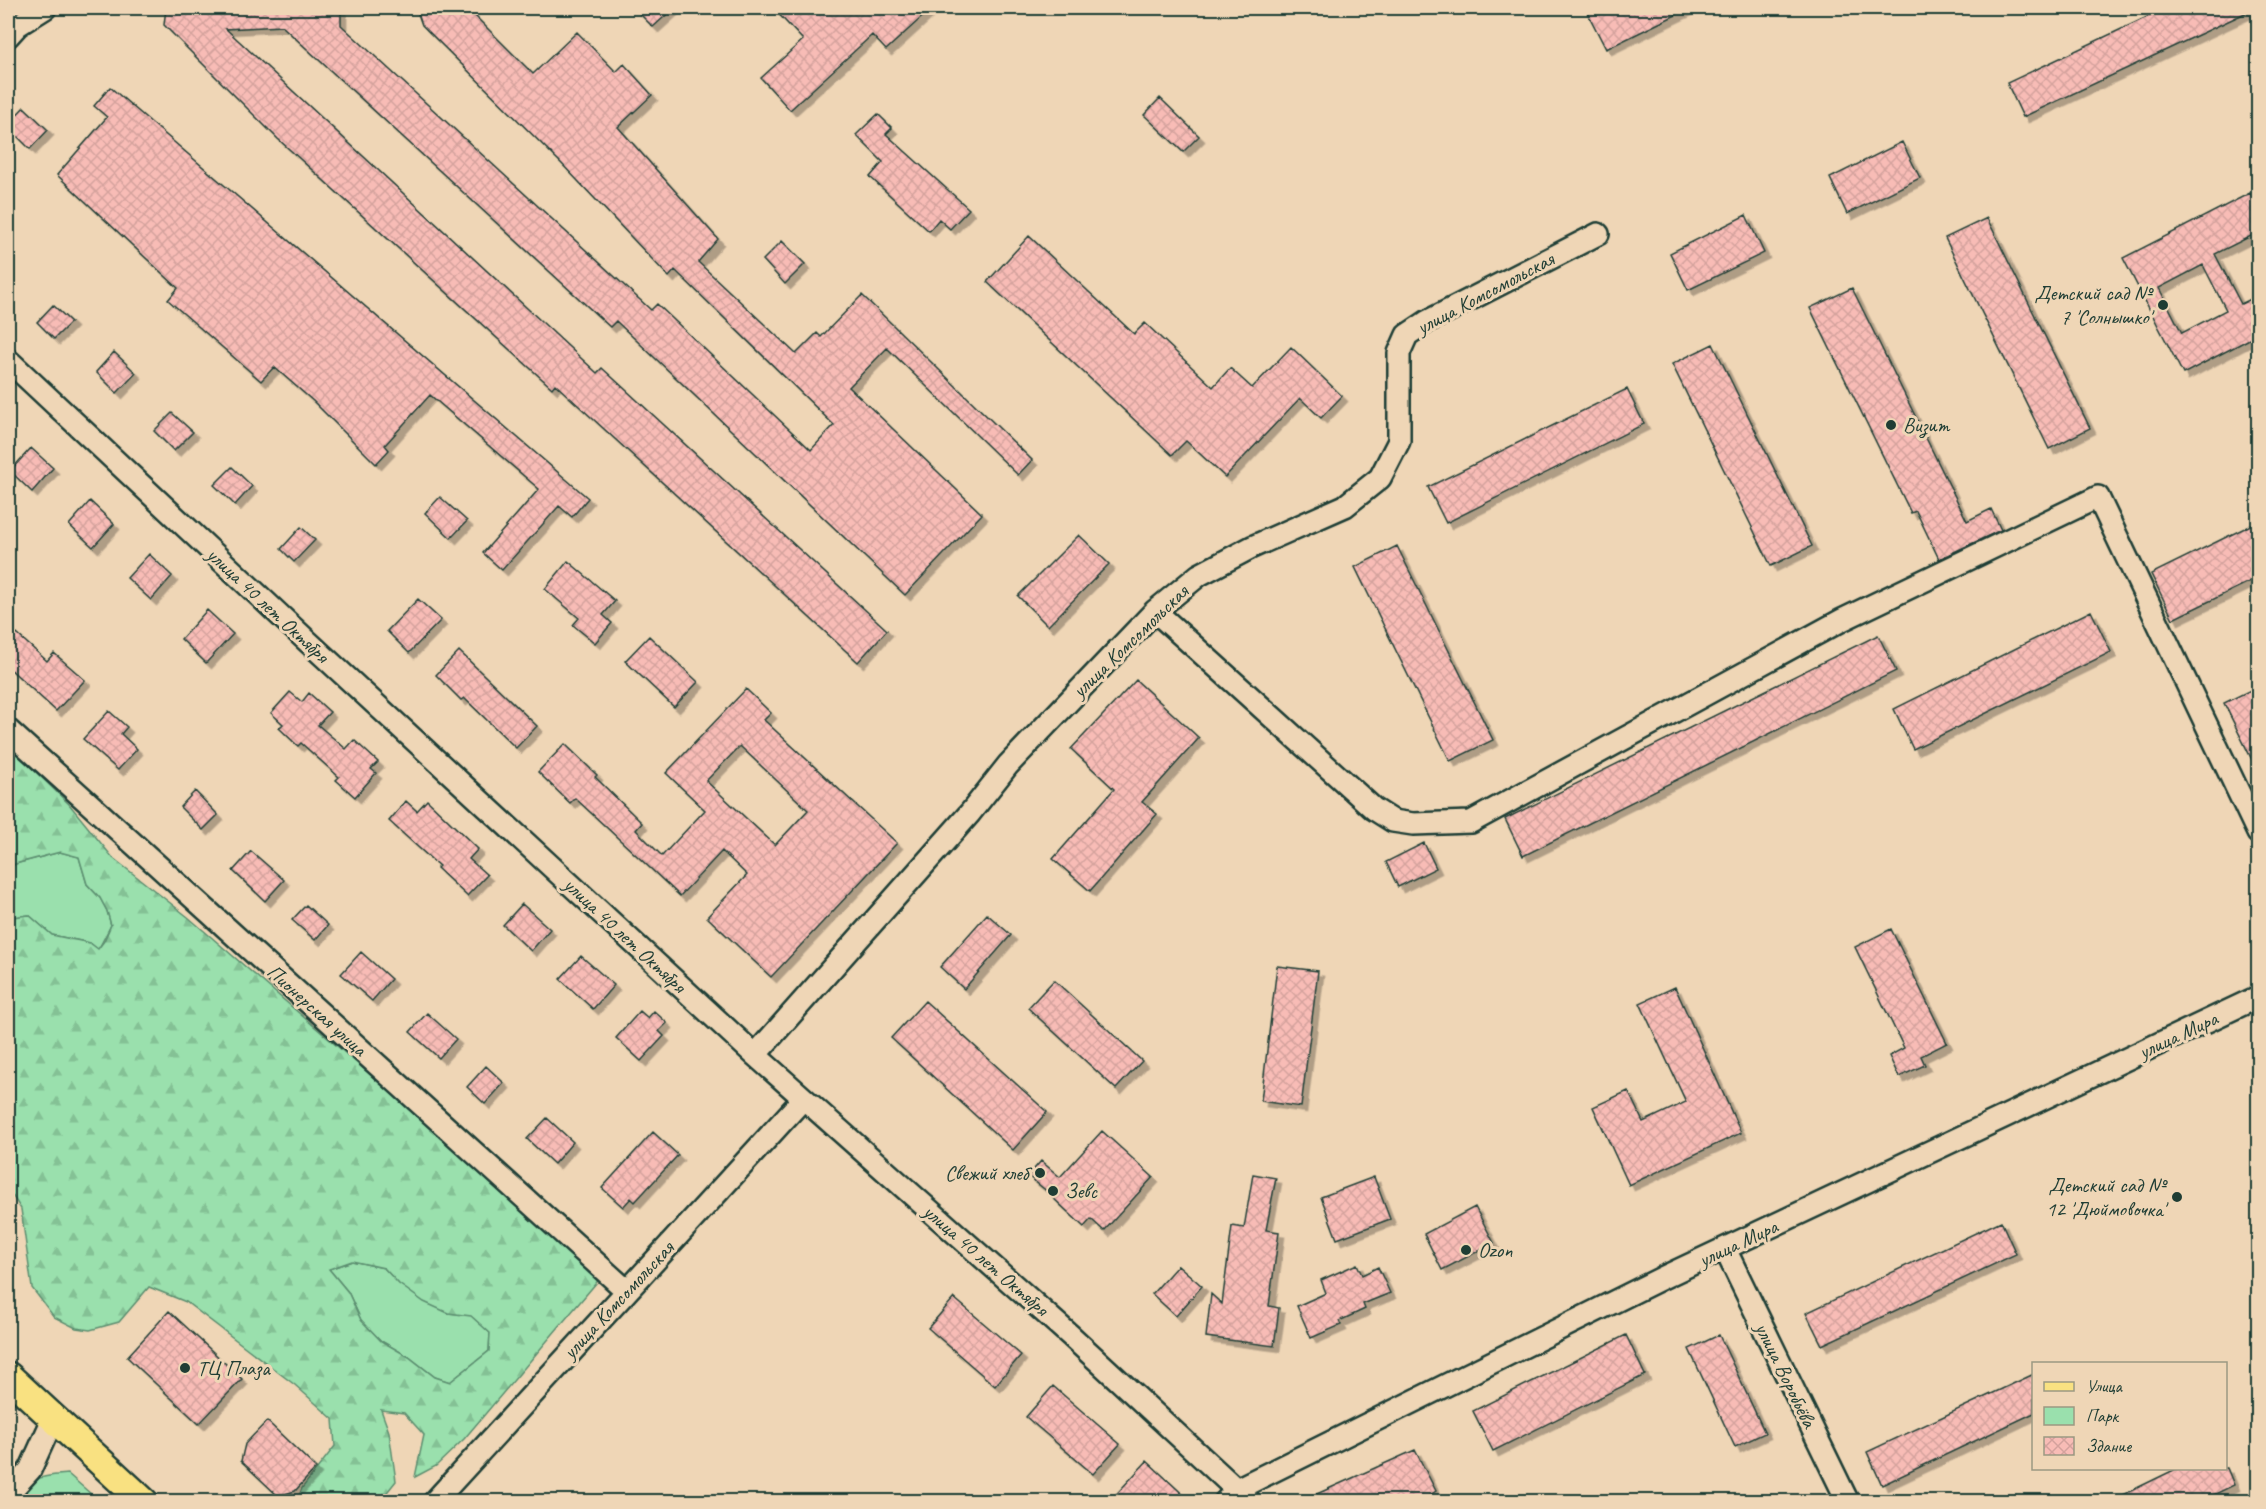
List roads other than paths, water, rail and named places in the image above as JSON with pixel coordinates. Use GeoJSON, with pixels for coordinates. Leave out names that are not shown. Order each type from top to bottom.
{"type":"FeatureCollection","features":[{"type":"Feature","properties":{"kind":"main road"},"geometry":{"type":"LineString","coordinates":[[8,1376],[144,1502]]}},
{"type":"Feature","properties":{"kind":"street"},"geometry":{"type":"LineString","coordinates":[[11,24],[45,8]]}},
{"type":"Feature","properties":{"kind":"street","name":"улица Комсомольская"},"geometry":{"type":"LineString","coordinates":[[755,1055],[970,813],[1022,749],[1155,611],[1199,576],[1252,547],[1345,506],[1380,478],[1399,441],[1399,353],[1407,335],[1428,321],[1598,234]]}},
{"type":"Feature","properties":{"kind":"street","name":"улица 40 лет Октября"},"geometry":{"type":"LineString","coordinates":[[8,360],[304,638],[755,1055],[1071,1336],[1237,1497]]}},
{"type":"Feature","properties":{"kind":"street"},"geometry":{"type":"LineString","coordinates":[[1155,611],[1374,809],[1393,821],[1413,824],[1471,822],[1842,620],[2098,497],[2259,833]]}},
{"type":"Feature","properties":{"kind":"street","name":"Пионерская улица"},"geometry":{"type":"LineString","coordinates":[[8,730],[627,1291]]}},
{"type":"Feature","properties":{"kind":"street","name":"улица Мира"},"geometry":{"type":"LineString","coordinates":[[1237,1497],[1725,1249],[2259,997]]}},
{"type":"Feature","properties":{"kind":"street","name":"улица Комсомольская"},"geometry":{"type":"LineString","coordinates":[[434,1502],[803,1099]]}},
{"type":"Feature","properties":{"kind":"street","name":"улица Воробьёва"},"geometry":{"type":"LineString","coordinates":[[1725,1249],[1848,1502]]}},
{"type":"Feature","properties":{"kind":"street"},"geometry":{"type":"LineString","coordinates":[[8,1494],[30,1470],[53,1419]]}},
{"type":"Feature","properties":{"kind":"place","name":"Детский сад № 7 'Солнышко'"},"geometry":{"type":"Point","coordinates":[2163,305]}},
{"type":"Feature","properties":{"kind":"place","name":"Визит"},"geometry":{"type":"Point","coordinates":[1891,425]}},
{"type":"Feature","properties":{"kind":"place","name":"Свежий хлеб"},"geometry":{"type":"Point","coordinates":[1040,1173]}},
{"type":"Feature","properties":{"kind":"place","name":"Зевс"},"geometry":{"type":"Point","coordinates":[1053,1191]}},
{"type":"Feature","properties":{"kind":"place","name":"Детский сад № 12 'Дюймовочка'"},"geometry":{"type":"Point","coordinates":[2177,1197]}},
{"type":"Feature","properties":{"kind":"place","name":"Ozon"},"geometry":{"type":"Point","coordinates":[1466,1250]}},
{"type":"Feature","properties":{"kind":"place","name":"ТЦ Плаза"},"geometry":{"type":"Point","coordinates":[185,1368]}}]}
